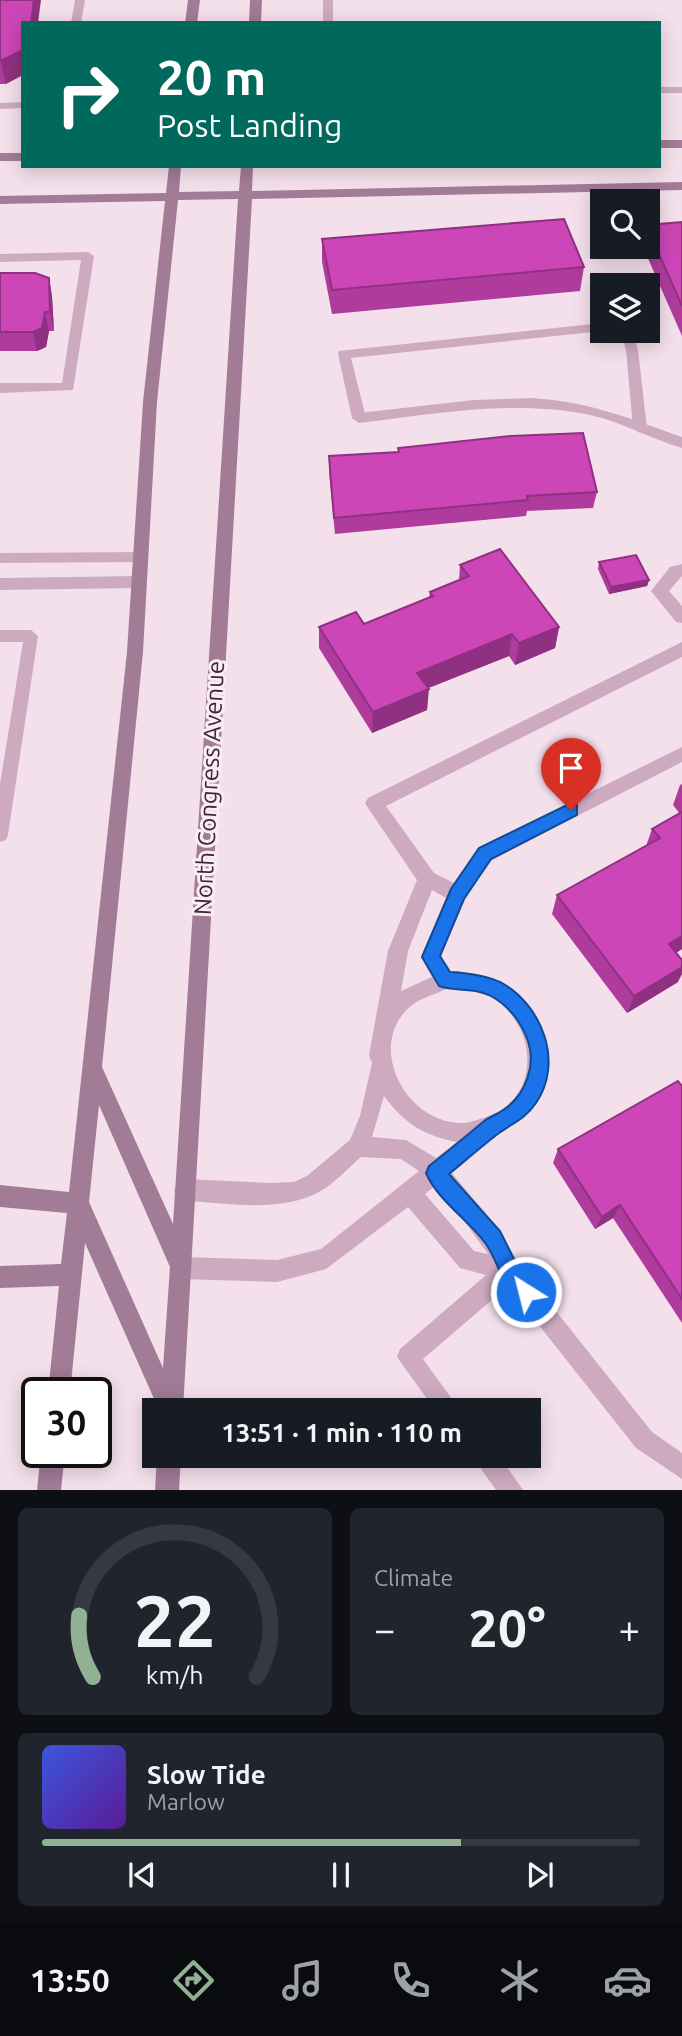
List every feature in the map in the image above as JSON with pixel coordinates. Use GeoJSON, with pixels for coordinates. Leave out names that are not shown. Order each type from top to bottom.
{"type":"FeatureCollection","features":[{"type":"Feature","properties":{"kind":"main road"},"geometry":{"type":"LineString","coordinates":[[191,21],[194,0]]}},
{"type":"Feature","properties":{"kind":"main road"},"geometry":{"type":"LineString","coordinates":[[255,21],[256,0]]}},
{"type":"Feature","properties":{"kind":"main road"},"geometry":{"type":"LineString","coordinates":[[661,144],[682,144]]}},
{"type":"Feature","properties":{"kind":"main road"},"geometry":{"type":"LineString","coordinates":[[0,157],[21,157]]}},
{"type":"Feature","properties":{"kind":"main road"},"geometry":{"type":"LineString","coordinates":[[62,1377],[139,582],[150,402],[175,168]]}},
{"type":"Feature","properties":{"kind":"main road","name":"North Congress Avenue"},"geometry":{"type":"LineString","coordinates":[[172,1398],[247,168]]}},
{"type":"Feature","properties":{"kind":"main road"},"geometry":{"type":"LineString","coordinates":[[0,200],[682,186]]}},
{"type":"Feature","properties":{"kind":"main road"},"geometry":{"type":"LineString","coordinates":[[93,1068],[181,1268]]}},
{"type":"Feature","properties":{"kind":"main road"},"geometry":{"type":"LineString","coordinates":[[0,1196],[78,1202]]}},
{"type":"Feature","properties":{"kind":"main road"},"geometry":{"type":"LineString","coordinates":[[78,1202],[166,1398]]}},
{"type":"Feature","properties":{"kind":"main road"},"geometry":{"type":"LineString","coordinates":[[0,1277],[72,1275]]}},
{"type":"Feature","properties":{"kind":"main road"},"geometry":{"type":"LineString","coordinates":[[50,1490],[52,1468]]}},
{"type":"Feature","properties":{"kind":"main road"},"geometry":{"type":"LineString","coordinates":[[167,1490],[168,1468]]}},
{"type":"Feature","properties":{"kind":"street"},"geometry":{"type":"LineString","coordinates":[[359,418],[470,406],[537,404],[592,411],[682,443]]}},
{"type":"Feature","properties":{"kind":"street"},"geometry":{"type":"LineString","coordinates":[[682,570],[676,571],[659,591],[682,617]]}},
{"type":"Feature","properties":{"kind":"street"},"geometry":{"type":"LineString","coordinates":[[457,894],[427,879],[374,803],[682,649]]}},
{"type":"Feature","properties":{"kind":"street"},"geometry":{"type":"LineString","coordinates":[[445,980],[430,957],[457,894],[485,854],[682,754]]}},
{"type":"Feature","properties":{"kind":"street"},"geometry":{"type":"LineString","coordinates":[[185,1190],[295,1192],[314,1183],[357,1147],[370,1116],[380,1067],[379,1043],[398,951],[427,879]]}},
{"type":"Feature","properties":{"kind":"street"},"geometry":{"type":"LineString","coordinates":[[181,1268],[277,1271],[326,1258],[411,1194],[494,1125],[513,1115],[530,1096],[539,1072],[539,1047],[531,1024],[516,1004],[495,989],[470,981],[445,980],[421,987],[401,1001],[386,1019]]}},
{"type":"Feature","properties":{"kind":"street"},"geometry":{"type":"LineString","coordinates":[[380,1067],[389,1090],[406,1111],[421,1121],[438,1128],[465,1132],[494,1125]]}},
{"type":"Feature","properties":{"kind":"street"},"geometry":{"type":"LineString","coordinates":[[357,1147],[406,1150],[436,1173],[493,1238],[509,1270],[644,1440],[682,1468]]}},
{"type":"Feature","properties":{"kind":"street"},"geometry":{"type":"LineString","coordinates":[[411,1194],[468,1260],[509,1270]]}},
{"type":"Feature","properties":{"kind":"street"},"geometry":{"type":"LineString","coordinates":[[440,1398],[408,1357],[509,1270]]}},
{"type":"Feature","properties":{"kind":"street"},"geometry":{"type":"LineString","coordinates":[[493,1468],[510,1490]]}},
{"type":"Feature","properties":{"kind":"lane"},"geometry":{"type":"LineString","coordinates":[[76,21],[80,0]]}},
{"type":"Feature","properties":{"kind":"lane"},"geometry":{"type":"LineString","coordinates":[[327,21],[328,0]]}},
{"type":"Feature","properties":{"kind":"lane"},"geometry":{"type":"LineString","coordinates":[[661,90],[682,90]]}},
{"type":"Feature","properties":{"kind":"lane"},"geometry":{"type":"LineString","coordinates":[[0,106],[21,105]]}},
{"type":"Feature","properties":{"kind":"lane"},"geometry":{"type":"LineString","coordinates":[[0,258],[88,256],[68,387],[0,388]]}},
{"type":"Feature","properties":{"kind":"lane"},"geometry":{"type":"LineString","coordinates":[[359,418],[344,354],[590,328]]}},
{"type":"Feature","properties":{"kind":"lane"},"geometry":{"type":"LineString","coordinates":[[629,343],[640,428]]}},
{"type":"Feature","properties":{"kind":"lane"},"geometry":{"type":"LineString","coordinates":[[0,558],[141,557]]}},
{"type":"Feature","properties":{"kind":"lane"},"geometry":{"type":"LineString","coordinates":[[0,584],[139,582]]}},
{"type":"Feature","properties":{"kind":"lane"},"geometry":{"type":"LineString","coordinates":[[0,636],[31,636],[0,835]]}},
{"type":"Feature","properties":{"kind":"building"},"geometry":{"type":"Polygon","coordinates":[[[0,0],[34,0],[31,21],[21,21],[21,51],[0,61],[0,0]]]}},
{"type":"Feature","properties":{"kind":"building"},"geometry":{"type":"Polygon","coordinates":[[[564,219],[584,267],[332,290],[322,239],[564,219]]]}},
{"type":"Feature","properties":{"kind":"building"},"geometry":{"type":"Polygon","coordinates":[[[682,222],[682,306],[660,256],[660,224],[682,222]]]}},
{"type":"Feature","properties":{"kind":"building"},"geometry":{"type":"Polygon","coordinates":[[[0,273],[35,273],[49,278],[50,312],[45,312],[42,328],[33,332],[0,332],[0,273]]]}},
{"type":"Feature","properties":{"kind":"building"},"geometry":{"type":"Polygon","coordinates":[[[583,433],[597,492],[527,496],[528,500],[334,518],[329,456],[399,452],[398,448],[511,436],[583,433]]]}},
{"type":"Feature","properties":{"kind":"building"},"geometry":{"type":"Polygon","coordinates":[[[500,549],[559,627],[519,643],[512,634],[417,673],[429,689],[373,712],[319,627],[356,612],[364,624],[433,596],[430,592],[469,576],[460,565],[500,549]]]}},
{"type":"Feature","properties":{"kind":"building"},"geometry":{"type":"Polygon","coordinates":[[[636,555],[649,580],[611,587],[599,562],[636,555]]]}},
{"type":"Feature","properties":{"kind":"building"},"geometry":{"type":"Polygon","coordinates":[[[682,812],[682,936],[669,944],[682,960],[682,967],[634,996],[557,895],[660,838],[652,829],[682,812]]]}},
{"type":"Feature","properties":{"kind":"building"},"geometry":{"type":"Polygon","coordinates":[[[678,1081],[682,1086],[682,1299],[620,1205],[602,1217],[558,1149],[678,1081]]]}},
{"type":"Feature","properties":{"kind":"route"},"geometry":{"type":"LineString","coordinates":[[526,1292],[509,1270],[493,1238],[436,1173],[494,1125],[513,1115],[530,1096],[539,1072],[539,1047],[531,1024],[516,1004],[495,989],[470,981],[445,980],[430,957],[457,894],[485,854],[571,810]]}}]}
